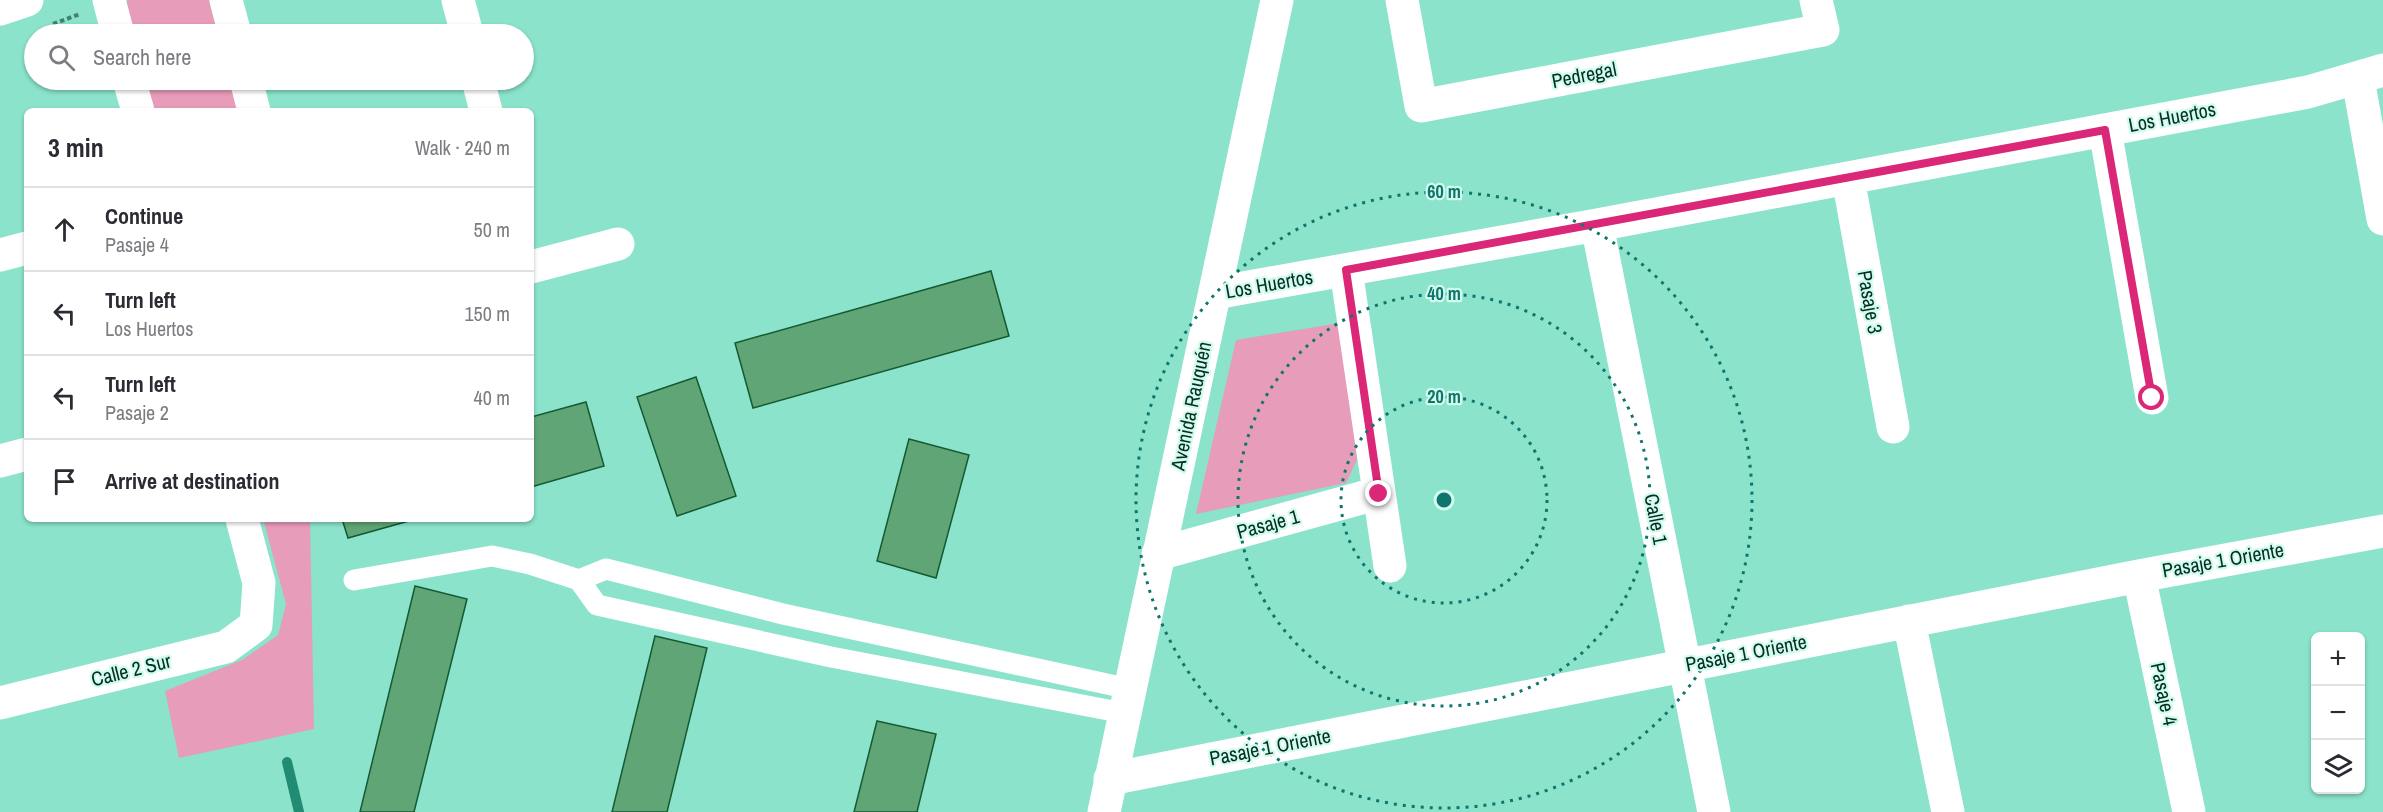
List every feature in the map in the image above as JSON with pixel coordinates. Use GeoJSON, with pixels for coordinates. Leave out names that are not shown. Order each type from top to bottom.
{"type":"FeatureCollection","features":[{"type":"Feature","properties":{"kind":"street"},"geometry":{"type":"LineString","coordinates":[[0,9],[27,0]]}},
{"type":"Feature","properties":{"kind":"street"},"geometry":{"type":"LineString","coordinates":[[226,0],[232,24]]}},
{"type":"Feature","properties":{"kind":"street"},"geometry":{"type":"LineString","coordinates":[[458,0],[464,24]]}},
{"type":"Feature","properties":{"kind":"street","name":"Avenida Rauquén"},"geometry":{"type":"LineString","coordinates":[[1104,812],[1277,0]]}},
{"type":"Feature","properties":{"kind":"street","name":"Pedregal"},"geometry":{"type":"LineString","coordinates":[[1402,0],[1420,106],[1823,30],[1816,0]]}},
{"type":"Feature","properties":{"kind":"street"},"geometry":{"type":"LineString","coordinates":[[109,1],[115,24]]}},
{"type":"Feature","properties":{"kind":"street"},"geometry":{"type":"LineString","coordinates":[[2370,75],[2383,219]]}},
{"type":"Feature","properties":{"kind":"street","name":"Los Huertos"},"geometry":{"type":"LineString","coordinates":[[1215,293],[1597,225],[2308,92],[2370,75]]}},
{"type":"Feature","properties":{"kind":"street"},"geometry":{"type":"LineString","coordinates":[[132,90],[137,108]]}},
{"type":"Feature","properties":{"kind":"street"},"geometry":{"type":"LineString","coordinates":[[249,90],[253,108]]}},
{"type":"Feature","properties":{"kind":"street"},"geometry":{"type":"LineString","coordinates":[[481,90],[485,108]]}},
{"type":"Feature","properties":{"kind":"street"},"geometry":{"type":"LineString","coordinates":[[2105,130],[2152,398]]}},
{"type":"Feature","properties":{"kind":"street","name":"Pasaje 3"},"geometry":{"type":"LineString","coordinates":[[1848,178],[1893,427]]}},
{"type":"Feature","properties":{"kind":"street","name":"Calle 1"},"geometry":{"type":"LineString","coordinates":[[1597,225],[1714,812]]}},
{"type":"Feature","properties":{"kind":"street"},"geometry":{"type":"LineString","coordinates":[[534,266],[618,244]]}},
{"type":"Feature","properties":{"kind":"street"},"geometry":{"type":"LineString","coordinates":[[0,255],[24,249]]}},
{"type":"Feature","properties":{"kind":"street"},"geometry":{"type":"LineString","coordinates":[[1346,270],[1390,566]]}},
{"type":"Feature","properties":{"kind":"street"},"geometry":{"type":"LineString","coordinates":[[0,461],[24,455]]}},
{"type":"Feature","properties":{"kind":"street","name":"Pasaje 1"},"geometry":{"type":"LineString","coordinates":[[1158,554],[1379,494]]}},
{"type":"Feature","properties":{"kind":"street","name":"Calle 2 Sur"},"geometry":{"type":"LineString","coordinates":[[0,703],[226,647],[256,625],[259,583],[243,522]]}},
{"type":"Feature","properties":{"kind":"street","name":"Pasaje 1 Oriente"},"geometry":{"type":"LineString","coordinates":[[1110,779],[2139,576],[2383,531]]}},
{"type":"Feature","properties":{"kind":"street","name":"Pasaje 4"},"geometry":{"type":"LineString","coordinates":[[2139,576],[2189,812]]}},
{"type":"Feature","properties":{"kind":"street"},"geometry":{"type":"LineString","coordinates":[[1909,621],[1948,812]]}},
{"type":"Feature","properties":{"kind":"lane"},"geometry":{"type":"LineString","coordinates":[[354,580],[492,556],[530,564],[579,580],[597,605],[801,651],[1127,701]]}},
{"type":"Feature","properties":{"kind":"lane"},"geometry":{"type":"LineString","coordinates":[[579,580],[606,569],[1127,701]]}},
{"type":"Feature","properties":{"kind":"lane"},"geometry":{"type":"LineString","coordinates":[[746,639],[753,606]]}},
{"type":"Feature","properties":{"kind":"lane"},"geometry":{"type":"LineString","coordinates":[[801,651],[808,619]]}},
{"type":"Feature","properties":{"kind":"path"},"geometry":{"type":"LineString","coordinates":[[52,24],[109,1]]}},
{"type":"Feature","properties":{"kind":"shaded area"},"geometry":{"type":"Polygon","coordinates":[[[129,0],[209,0],[215,24],[132,24],[126,2],[129,0]]]}},
{"type":"Feature","properties":{"kind":"shaded area"},"geometry":{"type":"Polygon","coordinates":[[[149,90],[234,90],[238,108],[154,108],[149,90]]]}},
{"type":"Feature","properties":{"kind":"shaded area"},"geometry":{"type":"Polygon","coordinates":[[[1340,323],[1357,460],[1346,483],[1196,514],[1236,340],[1340,323]]]}},
{"type":"Feature","properties":{"kind":"shaded area"},"geometry":{"type":"Polygon","coordinates":[[[264,522],[310,522],[314,729],[179,758],[165,691],[242,660],[278,635],[286,604],[264,522]]]}},
{"type":"Feature","properties":{"kind":"building"},"geometry":{"type":"Polygon","coordinates":[[[991,271],[1009,336],[753,408],[735,343],[991,271]]]}},
{"type":"Feature","properties":{"kind":"building"},"geometry":{"type":"Polygon","coordinates":[[[696,377],[736,496],[677,516],[637,397],[696,377]]]}},
{"type":"Feature","properties":{"kind":"building"},"geometry":{"type":"Polygon","coordinates":[[[586,402],[604,466],[534,486],[534,416],[586,402]]]}},
{"type":"Feature","properties":{"kind":"building"},"geometry":{"type":"Polygon","coordinates":[[[909,439],[969,455],[936,578],[877,561],[909,439]]]}},
{"type":"Feature","properties":{"kind":"building"},"geometry":{"type":"Polygon","coordinates":[[[343,522],[405,522],[348,538],[343,522]]]}},
{"type":"Feature","properties":{"kind":"building"},"geometry":{"type":"Polygon","coordinates":[[[415,586],[467,599],[414,812],[360,812],[415,586]]]}},
{"type":"Feature","properties":{"kind":"building"},"geometry":{"type":"Polygon","coordinates":[[[655,636],[707,648],[667,812],[612,812],[655,636]]]}},
{"type":"Feature","properties":{"kind":"building"},"geometry":{"type":"Polygon","coordinates":[[[877,721],[936,734],[917,812],[854,812],[877,721]]]}},
{"type":"Feature","properties":{"kind":"waterway"},"geometry":{"type":"LineString","coordinates":[[287,762],[299,812]]}},
{"type":"Feature","properties":{"kind":"route"},"geometry":{"type":"LineString","coordinates":[[1379,494],[1346,270],[2105,130],[2152,398]]}}]}
